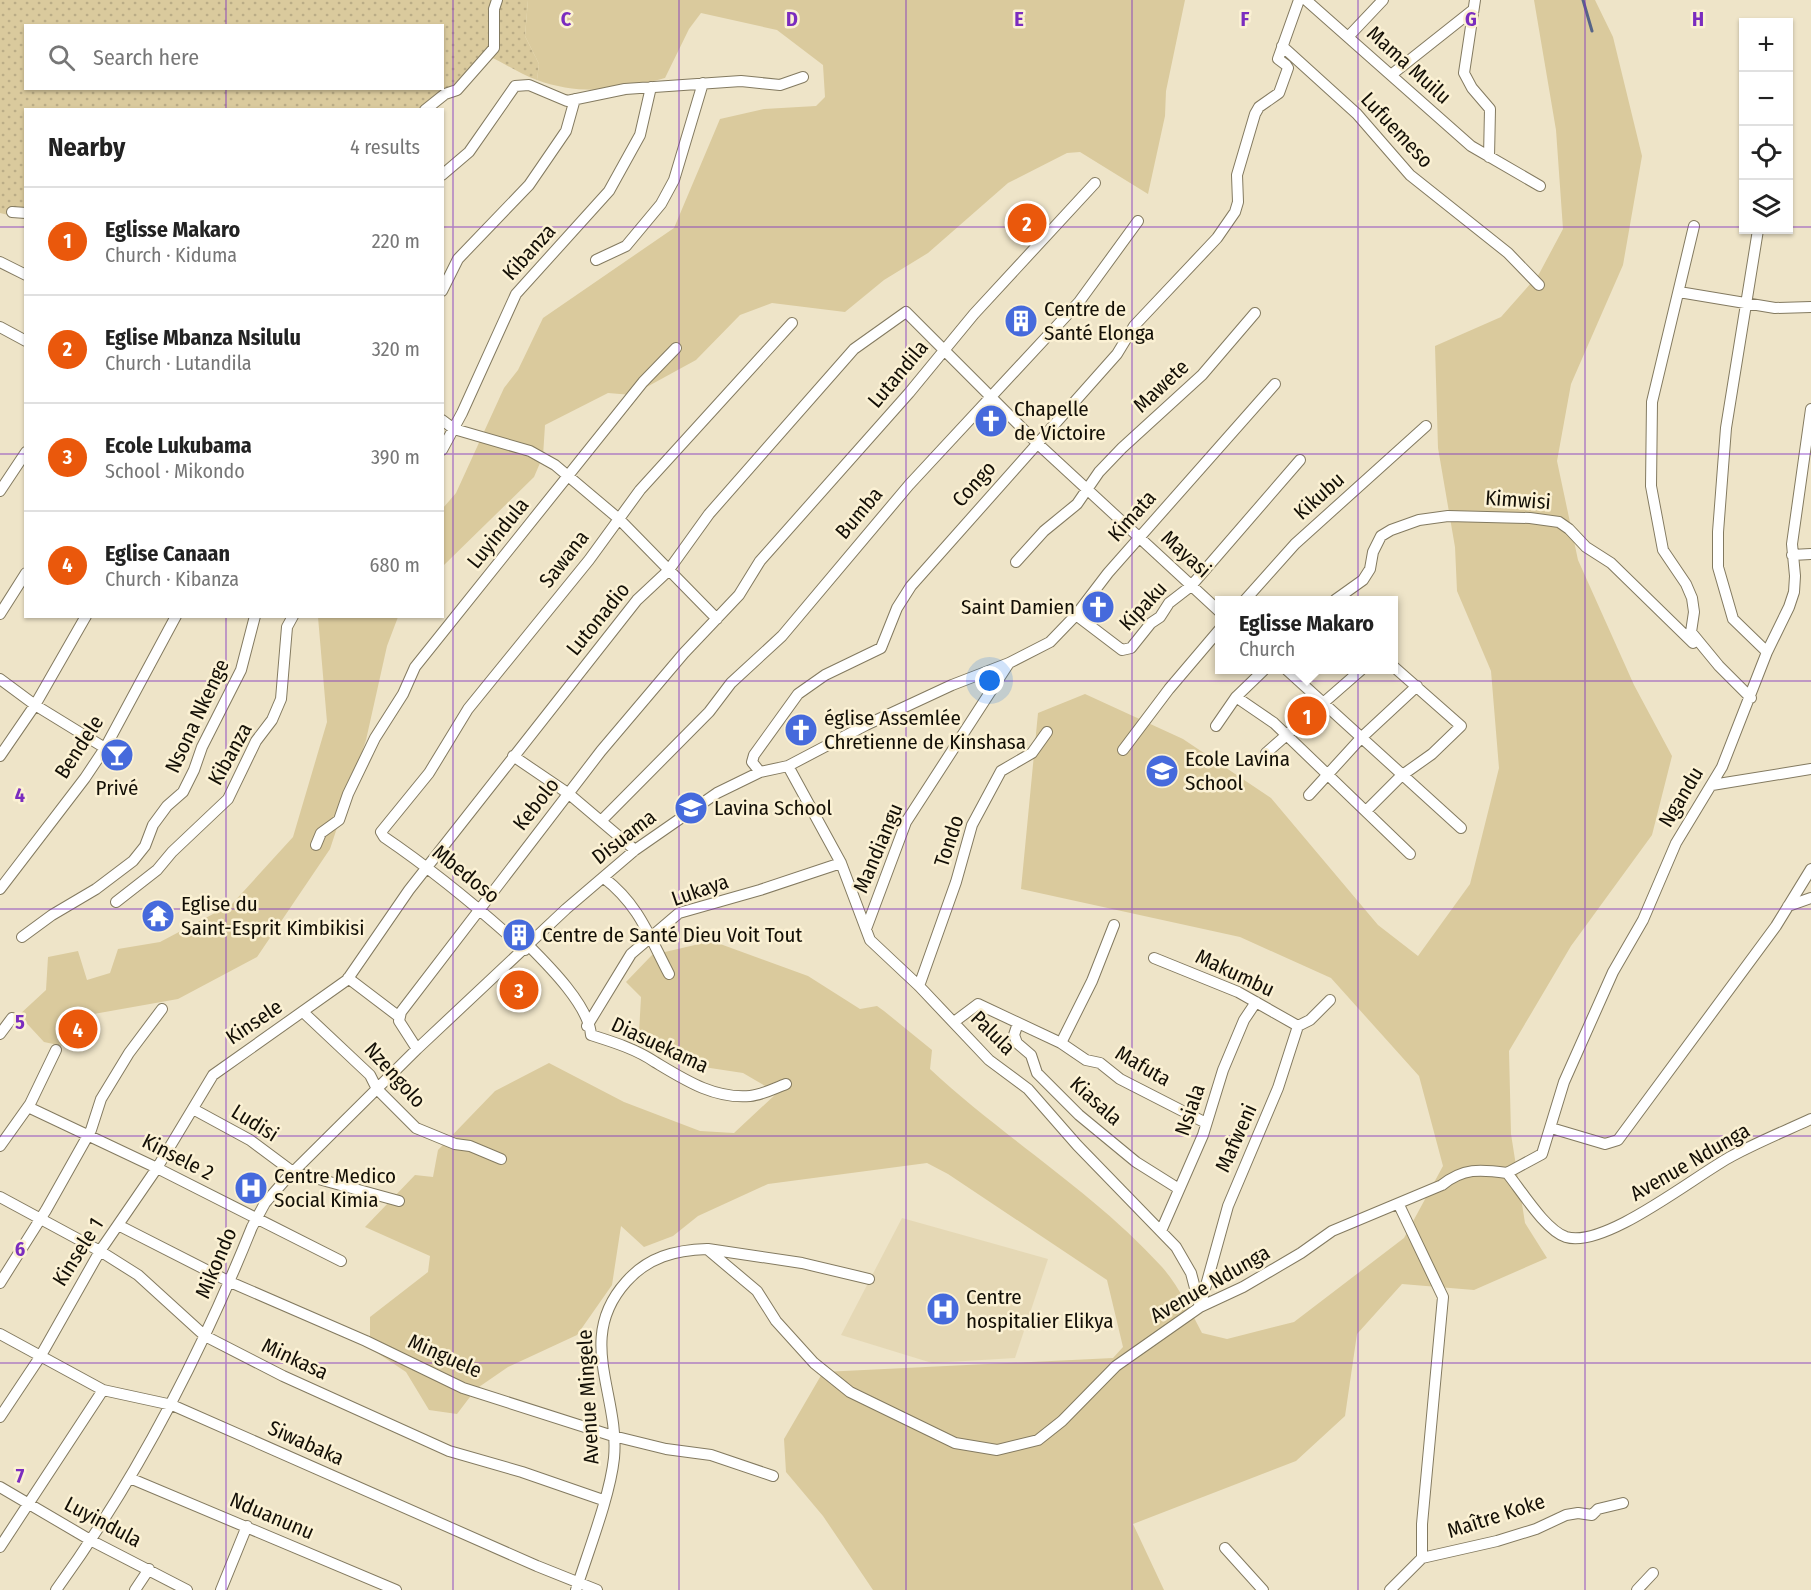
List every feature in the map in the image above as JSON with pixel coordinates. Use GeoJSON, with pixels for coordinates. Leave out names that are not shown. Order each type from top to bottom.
{"type":"FeatureCollection","features":[{"type":"Feature","properties":{"kind":"street"},"geometry":{"type":"LineString","coordinates":[[428,108],[445,94],[457,90],[494,48],[494,9],[497,0]]}},
{"type":"Feature","properties":{"kind":"street"},"geometry":{"type":"LineString","coordinates":[[1282,45],[1299,0]]}},
{"type":"Feature","properties":{"kind":"street","name":"Mama Muilu"},"geometry":{"type":"LineString","coordinates":[[1306,0],[1471,146],[1540,186]]}},
{"type":"Feature","properties":{"kind":"street"},"geometry":{"type":"LineString","coordinates":[[1348,37],[1383,0]]}},
{"type":"Feature","properties":{"kind":"street"},"geometry":{"type":"LineString","coordinates":[[1391,75],[1474,5]]}},
{"type":"Feature","properties":{"kind":"street"},"geometry":{"type":"LineString","coordinates":[[1474,5],[1464,73],[1472,88],[1490,109],[1489,157]]}},
{"type":"Feature","properties":{"kind":"street","name":"Congo"},"geometry":{"type":"LineString","coordinates":[[760,772],[752,762],[754,755],[798,694],[825,675],[881,648],[897,608],[911,586],[1116,354],[1134,326],[1217,238],[1235,212],[1238,202],[1237,175],[1255,114],[1259,107],[1279,93],[1288,68],[1278,59],[1282,45]]}},
{"type":"Feature","properties":{"kind":"street","name":"Lufuemeso"},"geometry":{"type":"LineString","coordinates":[[1282,45],[1357,114],[1410,175],[1508,252],[1539,285]]}},
{"type":"Feature","properties":{"kind":"street"},"geometry":{"type":"LineString","coordinates":[[444,173],[469,152],[515,86],[529,85],[562,101],[651,87],[703,83],[741,81],[780,85],[803,77]]}},
{"type":"Feature","properties":{"kind":"street"},"geometry":{"type":"LineString","coordinates":[[596,260],[626,246],[661,204],[674,180],[703,83]]}},
{"type":"Feature","properties":{"kind":"street","name":"Kibanza"},"geometry":{"type":"LineString","coordinates":[[444,446],[516,294],[609,191],[640,135],[651,87]]}},
{"type":"Feature","properties":{"kind":"street"},"geometry":{"type":"LineString","coordinates":[[444,287],[458,259],[529,185],[566,131],[575,99]]}},
{"type":"Feature","properties":{"kind":"street","name":"Lutandila"},"geometry":{"type":"LineString","coordinates":[[739,595],[760,561],[909,393],[974,314],[1095,183]]}},
{"type":"Feature","properties":{"kind":"street"},"geometry":{"type":"LineString","coordinates":[[12,212],[24,213]]}},
{"type":"Feature","properties":{"kind":"street","name":"Bumba"},"geometry":{"type":"LineString","coordinates":[[601,821],[709,712],[731,683],[782,636],[909,485],[1080,302],[1138,221]]}},
{"type":"Feature","properties":{"kind":"street"},"geometry":{"type":"LineString","coordinates":[[1694,226],[1651,410],[1651,486],[1663,550],[1686,584],[1692,598],[1694,612],[1691,632],[1719,666],[1751,698]]}},
{"type":"Feature","properties":{"kind":"street"},"geometry":{"type":"LineString","coordinates":[[1757,234],[1722,465],[1718,567],[1733,619],[1767,652]]}},
{"type":"Feature","properties":{"kind":"street"},"geometry":{"type":"LineString","coordinates":[[0,262],[24,274]]}},
{"type":"Feature","properties":{"kind":"street"},"geometry":{"type":"LineString","coordinates":[[1679,292],[1775,308],[1811,307]]}},
{"type":"Feature","properties":{"kind":"street","name":"Lutonadio"},"geometry":{"type":"LineString","coordinates":[[348,978],[427,866],[637,600],[668,571],[709,514],[854,349],[906,312],[945,349]]}},
{"type":"Feature","properties":{"kind":"street","name":"Mawete"},"geometry":{"type":"LineString","coordinates":[[1016,561],[1044,531],[1088,491],[1106,464],[1202,375],[1256,313]]}},
{"type":"Feature","properties":{"kind":"street","name":"Sawana"},"geometry":{"type":"LineString","coordinates":[[381,832],[429,773],[468,709],[589,560],[640,490],[792,323]]}},
{"type":"Feature","properties":{"kind":"street"},"geometry":{"type":"LineString","coordinates":[[0,327],[24,340]]}},
{"type":"Feature","properties":{"kind":"street","name":"Luyindula"},"geometry":{"type":"LineString","coordinates":[[316,845],[321,833],[339,820],[348,794],[375,738],[403,694],[415,667],[643,382],[676,348]]}},
{"type":"Feature","properties":{"kind":"street","name":"Mayasi"},"geometry":{"type":"LineString","coordinates":[[945,349],[1038,444],[1215,608]]}},
{"type":"Feature","properties":{"kind":"street","name":"Kimata"},"geometry":{"type":"LineString","coordinates":[[788,766],[952,685],[1010,663],[1050,642],[1076,615],[1108,573],[1275,384]]}},
{"type":"Feature","properties":{"kind":"street","name":"Ngandu"},"geometry":{"type":"LineString","coordinates":[[1507,1173],[1542,1154],[1564,1082],[1613,972],[1643,920],[1676,843],[1712,784],[1751,698],[1767,652],[1794,592],[1792,555],[1806,489],[1811,409]]}},
{"type":"Feature","properties":{"kind":"street"},"geometry":{"type":"LineString","coordinates":[[444,422],[454,429],[530,451],[555,465],[619,519],[717,619]]}},
{"type":"Feature","properties":{"kind":"street","name":"Kikubu"},"geometry":{"type":"LineString","coordinates":[[1249,596],[1295,544],[1426,426]]}},
{"type":"Feature","properties":{"kind":"street"},"geometry":{"type":"LineString","coordinates":[[0,491],[24,455]]}},
{"type":"Feature","properties":{"kind":"street","name":"Kipaku"},"geometry":{"type":"LineString","coordinates":[[1076,615],[1114,646],[1122,650],[1131,648],[1150,623],[1160,617],[1169,603],[1191,586],[1300,460]]}},
{"type":"Feature","properties":{"kind":"street","name":"Kimwisi"},"geometry":{"type":"LineString","coordinates":[[1341,596],[1363,580],[1370,569],[1373,552],[1381,536],[1419,520],[1448,516],[1504,517],[1559,522],[1586,547],[1611,563],[1719,666]]}},
{"type":"Feature","properties":{"kind":"street"},"geometry":{"type":"LineString","coordinates":[[1792,555],[1811,554]]}},
{"type":"Feature","properties":{"kind":"street"},"geometry":{"type":"LineString","coordinates":[[0,614],[24,576]]}},
{"type":"Feature","properties":{"kind":"street","name":"Kebolo"},"geometry":{"type":"LineString","coordinates":[[398,1016],[643,700],[739,595]]}},
{"type":"Feature","properties":{"kind":"street"},"geometry":{"type":"LineString","coordinates":[[0,756],[35,705],[85,618]]}},
{"type":"Feature","properties":{"kind":"street","name":"Bendele"},"geometry":{"type":"LineString","coordinates":[[0,889],[85,778],[105,748],[175,618]]}},
{"type":"Feature","properties":{"kind":"street","name":"Nsona Nkenge"},"geometry":{"type":"LineString","coordinates":[[22,937],[52,915],[96,889],[132,861],[145,846],[153,825],[167,806],[183,792],[194,770],[202,747],[241,670],[254,618]]}},
{"type":"Feature","properties":{"kind":"street","name":"Kibanza"},"geometry":{"type":"LineString","coordinates":[[116,902],[135,890],[157,870],[172,852],[228,799],[256,741],[272,720],[281,699],[287,627],[291,618]]}},
{"type":"Feature","properties":{"kind":"street"},"geometry":{"type":"LineString","coordinates":[[1123,750],[1169,689],[1215,635]]}},
{"type":"Feature","properties":{"kind":"street","name":"Mandiangu"},"geometry":{"type":"LineString","coordinates":[[866,929],[906,822],[1010,663]]}},
{"type":"Feature","properties":{"kind":"street"},"geometry":{"type":"LineString","coordinates":[[1366,811],[1401,776],[1432,754],[1461,726],[1398,670]]}},
{"type":"Feature","properties":{"kind":"street"},"geometry":{"type":"LineString","coordinates":[[1216,726],[1236,697],[1259,674]]}},
{"type":"Feature","properties":{"kind":"street"},"geometry":{"type":"LineString","coordinates":[[1293,674],[1401,776],[1461,828]]}},
{"type":"Feature","properties":{"kind":"street"},"geometry":{"type":"LineString","coordinates":[[1266,753],[1355,674]]}},
{"type":"Feature","properties":{"kind":"street"},"geometry":{"type":"LineString","coordinates":[[0,679],[35,705],[105,748]]}},
{"type":"Feature","properties":{"kind":"street"},"geometry":{"type":"LineString","coordinates":[[1309,795],[1361,738],[1417,686]]}},
{"type":"Feature","properties":{"kind":"street"},"geometry":{"type":"LineString","coordinates":[[1236,697],[1274,723],[1410,854]]}},
{"type":"Feature","properties":{"kind":"street","name":"Tondo"},"geometry":{"type":"LineString","coordinates":[[919,986],[956,882],[972,825],[1001,771],[1032,753],[1047,732]]}},
{"type":"Feature","properties":{"kind":"street"},"geometry":{"type":"LineString","coordinates":[[513,756],[569,794],[635,850]]}},
{"type":"Feature","properties":{"kind":"street","name":"Disuama"},"geometry":{"type":"LineString","coordinates":[[527,948],[566,909],[635,850],[717,793],[760,772],[788,766]]}},
{"type":"Feature","properties":{"kind":"street","name":"Palula"},"geometry":{"type":"LineString","coordinates":[[788,766],[841,863],[866,929],[876,948],[919,986],[989,1060],[1028,1089],[1077,1145],[1176,1247],[1191,1273],[1200,1307]]}},
{"type":"Feature","properties":{"kind":"street"},"geometry":{"type":"LineString","coordinates":[[1712,784],[1811,769]]}},
{"type":"Feature","properties":{"kind":"street","name":"Mbedoso"},"geometry":{"type":"LineString","coordinates":[[381,832],[384,837],[427,866],[527,948]]}},
{"type":"Feature","properties":{"kind":"street","name":"Lukaya"},"geometry":{"type":"LineString","coordinates":[[588,1025],[631,954],[679,913],[760,890],[841,863]]}},
{"type":"Feature","properties":{"kind":"street"},"geometry":{"type":"LineString","coordinates":[[1551,1128],[1605,1144],[1618,1140],[1788,906],[1811,868]]}},
{"type":"Feature","properties":{"kind":"street"},"geometry":{"type":"LineString","coordinates":[[604,878],[626,897],[639,914],[669,974]]}},
{"type":"Feature","properties":{"kind":"street"},"geometry":{"type":"LineString","coordinates":[[1788,906],[1811,898]]}},
{"type":"Feature","properties":{"kind":"street"},"geometry":{"type":"LineString","coordinates":[[1061,1043],[1092,981],[1114,925]]}},
{"type":"Feature","properties":{"kind":"street","name":"Diasuekama"},"geometry":{"type":"LineString","coordinates":[[527,948],[559,975],[561,983],[573,996],[591,1035],[616,1043],[655,1061],[693,1085],[719,1093],[752,1096],[786,1084]]}},
{"type":"Feature","properties":{"kind":"street","name":"Mikondo"},"geometry":{"type":"LineString","coordinates":[[56,1590],[92,1541],[132,1479],[172,1405],[265,1203],[293,1172],[417,1049],[527,948]]}},
{"type":"Feature","properties":{"kind":"street","name":"Makumbu"},"geometry":{"type":"LineString","coordinates":[[1154,958],[1238,992],[1298,1026]]}},
{"type":"Feature","properties":{"kind":"street"},"geometry":{"type":"LineString","coordinates":[[348,978],[398,1016],[417,1049]]}},
{"type":"Feature","properties":{"kind":"street","name":"Kinsele"},"geometry":{"type":"LineString","coordinates":[[193,1109],[213,1075],[222,1066],[303,1012],[348,978]]}},
{"type":"Feature","properties":{"kind":"street"},"geometry":{"type":"LineString","coordinates":[[1298,1026],[1310,1020],[1330,1000]]}},
{"type":"Feature","properties":{"kind":"street","name":"Nsiala"},"geometry":{"type":"LineString","coordinates":[[1161,1231],[1206,1123],[1244,1020],[1256,1002]]}},
{"type":"Feature","properties":{"kind":"street","name":"Mafuta"},"geometry":{"type":"LineString","coordinates":[[954,1022],[978,1004],[1061,1043],[1086,1060],[1100,1063],[1120,1079],[1206,1123]]}},
{"type":"Feature","properties":{"kind":"street"},"geometry":{"type":"LineString","coordinates":[[0,1283],[88,1135],[101,1099],[129,1053],[162,1009]]}},
{"type":"Feature","properties":{"kind":"street","name":"Nzengolo"},"geometry":{"type":"LineString","coordinates":[[303,1012],[370,1075],[377,1089],[416,1128],[455,1144],[470,1146],[501,1160]]}},
{"type":"Feature","properties":{"kind":"street"},"geometry":{"type":"LineString","coordinates":[[0,1034],[12,1018]]}},
{"type":"Feature","properties":{"kind":"street","name":"Kiasala"},"geometry":{"type":"LineString","coordinates":[[1017,1023],[1014,1035],[1017,1043],[1031,1055],[1036,1073],[1078,1115],[1136,1162],[1179,1189]]}},
{"type":"Feature","properties":{"kind":"street","name":"Mafweni"},"geometry":{"type":"LineString","coordinates":[[1200,1307],[1227,1206],[1271,1107],[1298,1026]]}},
{"type":"Feature","properties":{"kind":"street"},"geometry":{"type":"LineString","coordinates":[[0,1146],[28,1107],[56,1050]]}},
{"type":"Feature","properties":{"kind":"street","name":"Kinsele 2"},"geometry":{"type":"LineString","coordinates":[[28,1107],[157,1168],[341,1261]]}},
{"type":"Feature","properties":{"kind":"street","name":"Kinsele 1"},"geometry":{"type":"LineString","coordinates":[[0,1417],[40,1357],[100,1251],[157,1168],[193,1109]]}},
{"type":"Feature","properties":{"kind":"street","name":"Ludisi"},"geometry":{"type":"LineString","coordinates":[[193,1109],[250,1140],[293,1172],[399,1201]]}},
{"type":"Feature","properties":{"kind":"street","name":"Avenue Ndunga"},"geometry":{"type":"LineString","coordinates":[[707,1249],[757,1291],[776,1321],[814,1363],[850,1392],[955,1443],[997,1449],[1038,1440],[1062,1421],[1116,1366],[1200,1307],[1243,1287],[1301,1253],[1332,1231],[1399,1205],[1442,1185],[1455,1174],[1470,1169],[1507,1173],[1558,1234],[1567,1237],[1587,1236],[1650,1209],[1731,1157],[1811,1119]]}},
{"type":"Feature","properties":{"kind":"street","name":"Minkasa"},"geometry":{"type":"LineString","coordinates":[[0,1197],[100,1251],[138,1275],[205,1336],[283,1376],[449,1451],[522,1472],[603,1500]]}},
{"type":"Feature","properties":{"kind":"street"},"geometry":{"type":"LineString","coordinates":[[1390,1590],[1422,1558],[1422,1524],[1443,1297],[1399,1205]]}},
{"type":"Feature","properties":{"kind":"street","name":"Minguele"},"geometry":{"type":"LineString","coordinates":[[118,1225],[230,1282],[366,1341],[462,1388],[613,1436],[666,1449],[711,1455],[773,1476]]}},
{"type":"Feature","properties":{"kind":"street"},"geometry":{"type":"LineString","coordinates":[[707,1249],[802,1263],[869,1279]]}},
{"type":"Feature","properties":{"kind":"street","name":"Avenue Mingele"},"geometry":{"type":"LineString","coordinates":[[577,1587],[614,1456],[601,1354],[600,1336],[604,1314],[615,1294],[646,1263],[681,1250],[707,1249]]}},
{"type":"Feature","properties":{"kind":"street","name":"Siwabaka"},"geometry":{"type":"LineString","coordinates":[[0,1334],[103,1390],[172,1405],[577,1587],[597,1590]]}},
{"type":"Feature","properties":{"kind":"street"},"geometry":{"type":"LineString","coordinates":[[0,1547],[103,1390]]}},
{"type":"Feature","properties":{"kind":"street","name":"Nduanunu"},"geometry":{"type":"LineString","coordinates":[[132,1479],[396,1590]]}},
{"type":"Feature","properties":{"kind":"street","name":"Luyindula"},"geometry":{"type":"LineString","coordinates":[[0,1487],[92,1541],[188,1590]]}},
{"type":"Feature","properties":{"kind":"street","name":"Maître Koke"},"geometry":{"type":"LineString","coordinates":[[1422,1558],[1497,1541],[1536,1528],[1559,1516],[1578,1513],[1592,1515],[1598,1509],[1623,1503]]}},
{"type":"Feature","properties":{"kind":"street"},"geometry":{"type":"LineString","coordinates":[[221,1590],[247,1526]]}},
{"type":"Feature","properties":{"kind":"street"},"geometry":{"type":"LineString","coordinates":[[1225,1548],[1263,1590]]}},
{"type":"Feature","properties":{"kind":"street"},"geometry":{"type":"LineString","coordinates":[[135,1590],[149,1569]]}},
{"type":"Feature","properties":{"kind":"street"},"geometry":{"type":"LineString","coordinates":[[1637,1590],[1653,1573]]}},
{"type":"Feature","properties":{"kind":"shaded area"},"geometry":{"type":"Polygon","coordinates":[[[0,0],[528,0],[525,36],[539,64],[537,80],[488,56],[470,78],[424,108],[24,108],[24,219],[0,213],[0,0]]]}},
{"type":"Feature","properties":{"kind":"shaded area"},"geometry":{"type":"Polygon","coordinates":[[[528,0],[1185,0],[1166,91],[1165,116],[1148,194],[1080,152],[1067,153],[1008,183],[928,253],[884,280],[845,312],[772,303],[740,315],[696,360],[632,395],[608,393],[545,425],[543,456],[534,477],[444,565],[444,507],[456,493],[504,388],[518,370],[543,318],[674,228],[720,119],[764,109],[816,106],[825,97],[823,65],[777,30],[701,13],[689,29],[665,78],[633,86],[585,90],[537,80],[539,64],[525,36],[528,0]]]}},
{"type":"Feature","properties":{"kind":"shaded area"},"geometry":{"type":"Polygon","coordinates":[[[1534,0],[1595,0],[1613,37],[1642,156],[1623,265],[1571,384],[1557,461],[1578,560],[1634,685],[1672,756],[1652,835],[1571,946],[1509,1051],[1511,1134],[1525,1223],[1547,1258],[1474,1290],[1402,1284],[1357,1334],[1345,1416],[1296,1461],[1133,1524],[1164,1590],[873,1590],[823,1516],[786,1472],[784,1439],[823,1372],[1113,1358],[1123,1347],[1107,1280],[948,1174],[927,1163],[768,1184],[698,1216],[673,1236],[644,1247],[621,1226],[612,1285],[577,1335],[508,1367],[476,1389],[457,1414],[429,1410],[406,1372],[370,1348],[370,1317],[428,1272],[430,1256],[365,1227],[415,1175],[433,1177],[438,1150],[495,1091],[549,1063],[624,1102],[700,1131],[734,1133],[777,1093],[743,1073],[697,1066],[639,1033],[641,997],[626,982],[652,955],[712,941],[808,976],[860,1009],[877,1006],[884,1011],[932,1050],[930,1069],[988,1119],[1078,1189],[1162,1267],[1184,1299],[1202,1333],[1227,1339],[1294,1322],[1404,1238],[1443,1166],[1419,1076],[1331,978],[1240,937],[1021,889],[1038,713],[1085,694],[1183,739],[1271,798],[1378,925],[1418,956],[1470,884],[1499,768],[1491,671],[1457,591],[1455,547],[1438,448],[1435,346],[1501,317],[1539,274],[1563,229],[1556,130],[1534,0]]]}},
{"type":"Feature","properties":{"kind":"shaded area"},"geometry":{"type":"Polygon","coordinates":[[[318,618],[398,618],[387,646],[366,740],[330,849],[257,957],[178,999],[88,1015],[81,1050],[44,1042],[19,1015],[46,990],[48,957],[78,951],[87,980],[110,973],[118,949],[160,942],[232,904],[293,837],[327,722],[318,618]]]}},
{"type":"Feature","properties":{"kind":"shaded area","name":"Centre hospitalier Elikya"},"geometry":{"type":"Polygon","coordinates":[[[902,1218],[1048,1259],[1015,1358],[932,1363],[841,1335],[902,1218]]]}},
{"type":"Feature","properties":{"kind":"waterway"},"geometry":{"type":"LineString","coordinates":[[1583,0],[1592,31]]}},
{"type":"Feature","properties":{"kind":"place","name":"Eglise Mbanza Nsilulu"},"geometry":{"type":"Point","coordinates":[1027,223]}},
{"type":"Feature","properties":{"kind":"place","name":"Centre de Santé Elonga"},"geometry":{"type":"Point","coordinates":[1021,321]}},
{"type":"Feature","properties":{"kind":"place","name":"Chapelle de Victoire"},"geometry":{"type":"Point","coordinates":[991,421]}},
{"type":"Feature","properties":{"kind":"place","name":"Saint Damien"},"geometry":{"type":"Point","coordinates":[1098,607]}},
{"type":"Feature","properties":{"kind":"place","name":"Eglisse Makaro"},"geometry":{"type":"Point","coordinates":[1307,716]}},
{"type":"Feature","properties":{"kind":"place","name":"église Assemlée Chretienne de Kinshasa"},"geometry":{"type":"Point","coordinates":[801,730]}},
{"type":"Feature","properties":{"kind":"place","name":"Privé"},"geometry":{"type":"Point","coordinates":[117,755]}},
{"type":"Feature","properties":{"kind":"place","name":"Ecole Lavina School"},"geometry":{"type":"Point","coordinates":[1162,771]}},
{"type":"Feature","properties":{"kind":"place","name":"Lavina School"},"geometry":{"type":"Point","coordinates":[691,808]}},
{"type":"Feature","properties":{"kind":"place","name":"Eglise du Saint-Esprit Kimbikisi"},"geometry":{"type":"Point","coordinates":[158,916]}},
{"type":"Feature","properties":{"kind":"place","name":"Centre de Santé Dieu Voit Tout"},"geometry":{"type":"Point","coordinates":[519,935]}},
{"type":"Feature","properties":{"kind":"place","name":"Ecole Lukubama"},"geometry":{"type":"Point","coordinates":[519,990]}},
{"type":"Feature","properties":{"kind":"place","name":"Eglise Canaan"},"geometry":{"type":"Point","coordinates":[78,1029]}},
{"type":"Feature","properties":{"kind":"place","name":"Centre Medico Social Kimia"},"geometry":{"type":"Point","coordinates":[251,1188]}},
{"type":"Feature","properties":{"kind":"place","name":"Centre hospitalier Elikya"},"geometry":{"type":"Point","coordinates":[943,1309]}}]}
